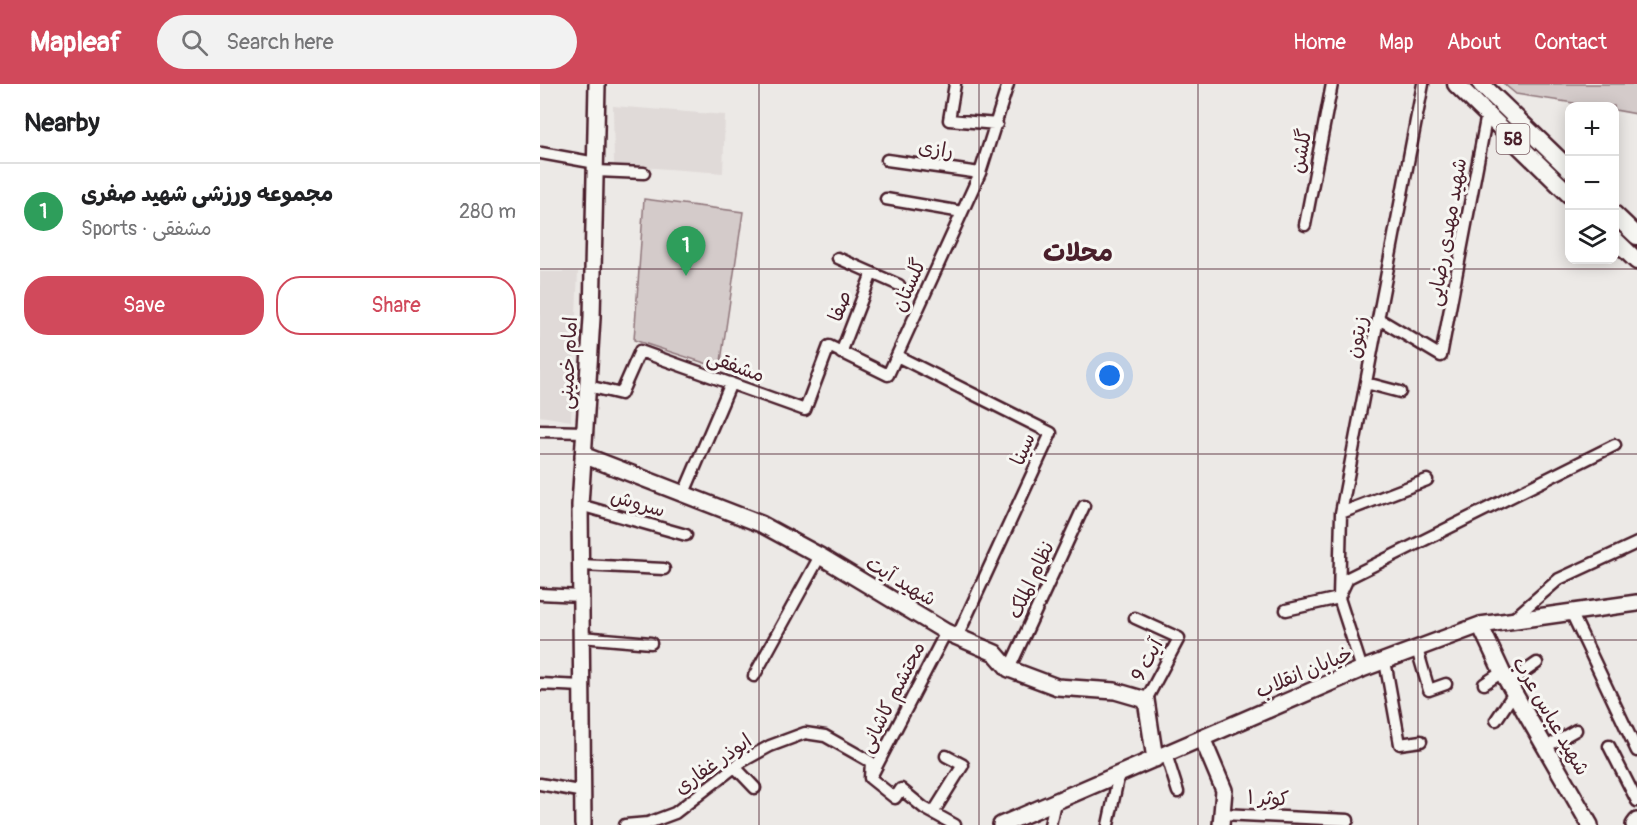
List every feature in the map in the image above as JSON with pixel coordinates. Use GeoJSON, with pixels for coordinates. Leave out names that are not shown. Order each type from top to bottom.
{"type":"FeatureCollection","features":[{"type":"Feature","properties":{"kind":"main road","name":"امام خمینی"},"geometry":{"type":"LineString","coordinates":[[583,825],[580,506],[588,386],[597,84]]}},
{"type":"Feature","properties":{"kind":"main road","name":"58"},"geometry":{"type":"LineString","coordinates":[[1456,84],[1565,191]]}},
{"type":"Feature","properties":{"kind":"main road","name":"58"},"geometry":{"type":"LineString","coordinates":[[1481,84],[1565,167]]}},
{"type":"Feature","properties":{"kind":"main road"},"geometry":{"type":"LineString","coordinates":[[1619,219],[1637,236]]}},
{"type":"Feature","properties":{"kind":"main road"},"geometry":{"type":"LineString","coordinates":[[1619,244],[1637,261]]}},
{"type":"Feature","properties":{"kind":"main road","name":"شهید آیت"},"geometry":{"type":"LineString","coordinates":[[584,455],[760,524],[820,556],[952,634],[995,653],[1009,669],[1057,687],[1115,691],[1146,700]]}},
{"type":"Feature","properties":{"kind":"main road","name":"خیابان انقلاب"},"geometry":{"type":"LineString","coordinates":[[1001,825],[1362,669],[1480,625],[1637,603]]}},
{"type":"Feature","properties":{"kind":"main road","name":"شهید عباس عرب"},"geometry":{"type":"LineString","coordinates":[[1480,625],[1544,748],[1590,825]]}},
{"type":"Feature","properties":{"kind":"main road"},"geometry":{"type":"LineString","coordinates":[[1146,700],[1160,756]]}},
{"type":"Feature","properties":{"kind":"main road"},"geometry":{"type":"LineString","coordinates":[[1202,738],[1224,790],[1222,820]]}},
{"type":"Feature","properties":{"kind":"main road"},"geometry":{"type":"LineString","coordinates":[[1634,825],[1637,821]]}},
{"type":"Feature","properties":{"kind":"street"},"geometry":{"type":"LineString","coordinates":[[955,84],[950,120],[997,124]]}},
{"type":"Feature","properties":{"kind":"street","name":"گلستان"},"geometry":{"type":"LineString","coordinates":[[841,353],[888,375],[980,173],[1008,84]]}},
{"type":"Feature","properties":{"kind":"street","name":"گلشن"},"geometry":{"type":"LineString","coordinates":[[1305,225],[1332,84]]}},
{"type":"Feature","properties":{"kind":"street","name":"زیتون"},"geometry":{"type":"LineString","coordinates":[[1362,669],[1339,598],[1341,513],[1424,84]]}},
{"type":"Feature","properties":{"kind":"street","name":"شهید مهدی رضایی"},"geometry":{"type":"LineString","coordinates":[[1379,319],[1441,356],[1487,114]]}},
{"type":"Feature","properties":{"kind":"street"},"geometry":{"type":"LineString","coordinates":[[541,153],[596,167],[644,173]]}},
{"type":"Feature","properties":{"kind":"street","name":"رازی"},"geometry":{"type":"LineString","coordinates":[[887,159],[980,173]]}},
{"type":"Feature","properties":{"kind":"street"},"geometry":{"type":"LineString","coordinates":[[886,198],[962,212]]}},
{"type":"Feature","properties":{"kind":"street"},"geometry":{"type":"LineString","coordinates":[[838,258],[899,285]]}},
{"type":"Feature","properties":{"kind":"street","name":"صفا"},"geometry":{"type":"LineString","coordinates":[[841,353],[872,273]]}},
{"type":"Feature","properties":{"kind":"street","name":"مشفقی"},"geometry":{"type":"LineString","coordinates":[[588,386],[621,394],[640,351],[805,410],[829,346],[841,353]]}},
{"type":"Feature","properties":{"kind":"street","name":"سینا"},"geometry":{"type":"LineString","coordinates":[[897,356],[1052,433],[952,634]]}},
{"type":"Feature","properties":{"kind":"street"},"geometry":{"type":"LineString","coordinates":[[1366,383],[1400,392]]}},
{"type":"Feature","properties":{"kind":"street"},"geometry":{"type":"LineString","coordinates":[[684,493],[731,384]]}},
{"type":"Feature","properties":{"kind":"street"},"geometry":{"type":"LineString","coordinates":[[540,430],[585,432]]}},
{"type":"Feature","properties":{"kind":"street"},"geometry":{"type":"LineString","coordinates":[[1286,610],[1339,598],[1348,578],[1615,445]]}},
{"type":"Feature","properties":{"kind":"street"},"geometry":{"type":"LineString","coordinates":[[1341,513],[1427,480]]}},
{"type":"Feature","properties":{"kind":"street","name":"سروش"},"geometry":{"type":"LineString","coordinates":[[580,506],[686,535]]}},
{"type":"Feature","properties":{"kind":"street","name":"نظام الملک"},"geometry":{"type":"LineString","coordinates":[[1009,669],[1084,506]]}},
{"type":"Feature","properties":{"kind":"street"},"geometry":{"type":"LineString","coordinates":[[1512,620],[1559,579],[1637,543]]}},
{"type":"Feature","properties":{"kind":"street"},"geometry":{"type":"LineString","coordinates":[[754,676],[820,556]]}},
{"type":"Feature","properties":{"kind":"street"},"geometry":{"type":"LineString","coordinates":[[581,565],[664,569]]}},
{"type":"Feature","properties":{"kind":"street"},"geometry":{"type":"LineString","coordinates":[[540,594],[581,596]]}},
{"type":"Feature","properties":{"kind":"street"},"geometry":{"type":"LineString","coordinates":[[1571,612],[1637,751]]}},
{"type":"Feature","properties":{"kind":"street","name":"آیت 9"},"geometry":{"type":"LineString","coordinates":[[1135,618],[1179,638],[1146,700]]}},
{"type":"Feature","properties":{"kind":"street","name":"محتشم کاشانی"},"geometry":{"type":"LineString","coordinates":[[870,778],[952,634]]}},
{"type":"Feature","properties":{"kind":"street"},"geometry":{"type":"LineString","coordinates":[[581,637],[651,643]]}},
{"type":"Feature","properties":{"kind":"street"},"geometry":{"type":"LineString","coordinates":[[1417,649],[1429,690],[1446,684]]}},
{"type":"Feature","properties":{"kind":"street"},"geometry":{"type":"LineString","coordinates":[[1385,662],[1400,744],[1421,741]]}},
{"type":"Feature","properties":{"kind":"street"},"geometry":{"type":"LineString","coordinates":[[1484,684],[1508,682],[1537,663]]}},
{"type":"Feature","properties":{"kind":"street"},"geometry":{"type":"LineString","coordinates":[[1496,720],[1508,682]]}},
{"type":"Feature","properties":{"kind":"street"},"geometry":{"type":"LineString","coordinates":[[540,684],[582,686]]}},
{"type":"Feature","properties":{"kind":"street"},"geometry":{"type":"LineString","coordinates":[[1544,748],[1576,730]]}},
{"type":"Feature","properties":{"kind":"street","name":"ابوذر غفاری"},"geometry":{"type":"LineString","coordinates":[[625,825],[660,819],[675,813],[735,767],[770,746],[805,733],[825,736],[871,762],[870,778]]}},
{"type":"Feature","properties":{"kind":"street"},"geometry":{"type":"LineString","coordinates":[[1609,746],[1637,801]]}},
{"type":"Feature","properties":{"kind":"street"},"geometry":{"type":"LineString","coordinates":[[933,813],[963,765],[946,756]]}},
{"type":"Feature","properties":{"kind":"street"},"geometry":{"type":"LineString","coordinates":[[1160,756],[1178,792]]}},
{"type":"Feature","properties":{"kind":"street"},"geometry":{"type":"LineString","coordinates":[[735,767],[755,788]]}},
{"type":"Feature","properties":{"kind":"street"},"geometry":{"type":"LineString","coordinates":[[1108,825],[1119,774]]}},
{"type":"Feature","properties":{"kind":"street"},"geometry":{"type":"LineString","coordinates":[[870,778],[896,798],[901,789],[933,813],[955,825]]}},
{"type":"Feature","properties":{"kind":"street"},"geometry":{"type":"LineString","coordinates":[[540,784],[584,792]]}},
{"type":"Feature","properties":{"kind":"street"},"geometry":{"type":"LineString","coordinates":[[1050,825],[1055,802]]}},
{"type":"Feature","properties":{"kind":"street"},"geometry":{"type":"LineString","coordinates":[[660,819],[670,825]]}},
{"type":"Feature","properties":{"kind":"street","name":"کوثر ۱"},"geometry":{"type":"LineString","coordinates":[[1222,820],[1348,820]]}},
{"type":"Feature","properties":{"kind":"shaded area"},"geometry":{"type":"Polygon","coordinates":[[[1504,84],[1637,84],[1637,114],[1619,111],[1619,102],[1567,102],[1516,94],[1504,84]]]}},
{"type":"Feature","properties":{"kind":"shaded area"},"geometry":{"type":"Polygon","coordinates":[[[613,106],[725,115],[723,173],[614,165],[613,106]]]}},
{"type":"Feature","properties":{"kind":"shaded area"},"geometry":{"type":"Polygon","coordinates":[[[644,199],[743,212],[720,368],[634,340],[644,199]]]}},
{"type":"Feature","properties":{"kind":"shaded area"},"geometry":{"type":"Polygon","coordinates":[[[540,272],[578,272],[571,421],[540,416],[540,272]]]}},
{"type":"Feature","properties":{"kind":"place","name":"مجموعه ورزشی شهید صفری"},"geometry":{"type":"Point","coordinates":[686,276]}},
{"type":"Feature","properties":{"kind":"district","name":"محلات"},"geometry":{"type":"Point","coordinates":[1078,253]}}]}
